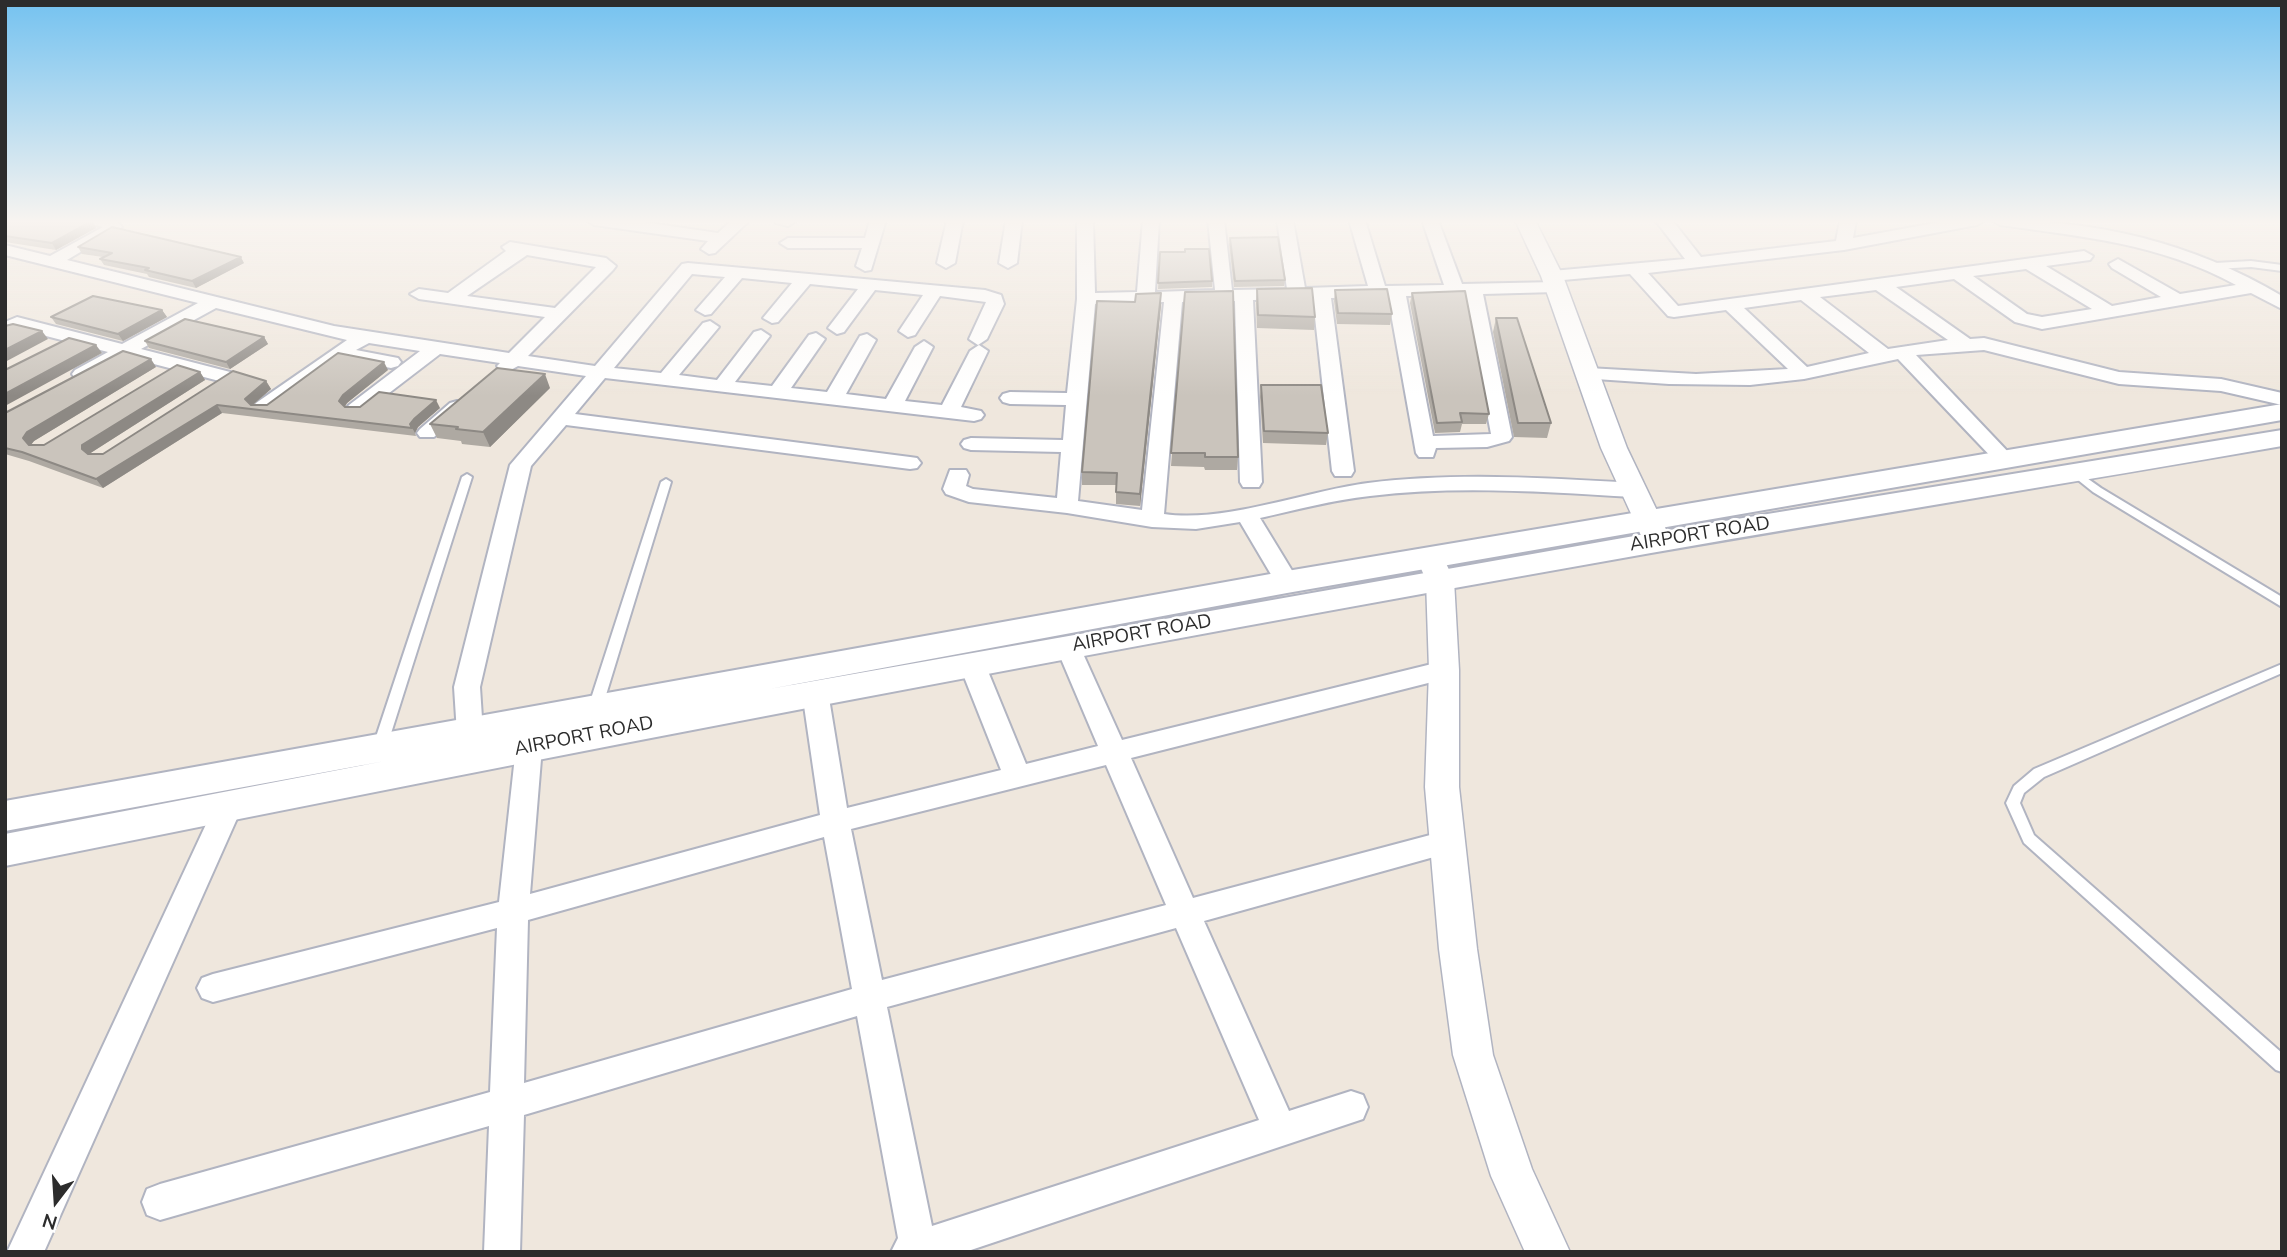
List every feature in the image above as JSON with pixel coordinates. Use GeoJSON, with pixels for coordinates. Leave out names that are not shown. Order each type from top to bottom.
{"type":"FeatureCollection","features":[{"type":"Feature","properties":{"kind":"main road"},"geometry":{"type":"LineString","coordinates":[[1647,517],[2282,412]]}},
{"type":"Feature","properties":{"kind":"main road","name":"AIRPORT ROAD"},"geometry":{"type":"LineString","coordinates":[[5,850],[229,805],[470,745],[529,747],[1068,647],[1435,569],[1647,517],[2077,474],[2282,438]]}},
{"type":"Feature","properties":{"kind":"main road"},"geometry":{"type":"LineString","coordinates":[[5,816],[379,748],[470,745],[595,708],[1287,582],[1435,569]]}},
{"type":"Feature","properties":{"kind":"street"},"geometry":{"type":"LineString","coordinates":[[119,279],[334,332],[365,337],[599,372],[974,415]]}},
{"type":"Feature","properties":{"kind":"street"},"geometry":{"type":"LineString","coordinates":[[452,299],[480,279]]}},
{"type":"Feature","properties":{"kind":"street"},"geometry":{"type":"LineString","coordinates":[[427,433],[514,359],[595,279]]}},
{"type":"Feature","properties":{"kind":"street"},"geometry":{"type":"LineString","coordinates":[[470,745],[467,687],[521,465],[679,279]]}},
{"type":"Feature","properties":{"kind":"street"},"geometry":{"type":"LineString","coordinates":[[666,379],[734,279]]}},
{"type":"Feature","properties":{"kind":"street"},"geometry":{"type":"LineString","coordinates":[[802,279],[985,295],[995,299],[993,310],[948,412]]}},
{"type":"Feature","properties":{"kind":"street"},"geometry":{"type":"LineString","coordinates":[[772,318],[805,279]]}},
{"type":"Feature","properties":{"kind":"street"},"geometry":{"type":"LineString","coordinates":[[1067,506],[1086,279]]}},
{"type":"Feature","properties":{"kind":"street"},"geometry":{"type":"LineString","coordinates":[[1146,298],[1147,279]]}},
{"type":"Feature","properties":{"kind":"street"},"geometry":{"type":"LineString","coordinates":[[1230,279],[1234,295],[1251,482]]}},
{"type":"Feature","properties":{"kind":"street"},"geometry":{"type":"LineString","coordinates":[[1295,279],[1297,294]]}},
{"type":"Feature","properties":{"kind":"street"},"geometry":{"type":"LineString","coordinates":[[1381,279],[1387,292],[1425,447],[1488,441],[1502,437],[1464,290],[1458,279]]}},
{"type":"Feature","properties":{"kind":"street"},"geometry":{"type":"LineString","coordinates":[[1552,279],[1614,448],[1647,517]]}},
{"type":"Feature","properties":{"kind":"street"},"geometry":{"type":"LineString","coordinates":[[1086,299],[1464,290],[1575,279]]}},
{"type":"Feature","properties":{"kind":"street"},"geometry":{"type":"LineString","coordinates":[[1644,279],[1674,312],[1921,279]]}},
{"type":"Feature","properties":{"kind":"street"},"geometry":{"type":"LineString","coordinates":[[1964,279],[2021,318],[2034,322],[2110,313],[2254,287]]}},
{"type":"Feature","properties":{"kind":"street"},"geometry":{"type":"LineString","coordinates":[[2054,279],[2110,313]]}},
{"type":"Feature","properties":{"kind":"street"},"geometry":{"type":"LineString","coordinates":[[2142,279],[2179,301]]}},
{"type":"Feature","properties":{"kind":"street"},"geometry":{"type":"LineString","coordinates":[[2239,279],[2282,304]]}},
{"type":"Feature","properties":{"kind":"street"},"geometry":{"type":"LineString","coordinates":[[837,328],[871,284]]}},
{"type":"Feature","properties":{"kind":"street"},"geometry":{"type":"LineString","coordinates":[[1880,284],[1964,344]]}},
{"type":"Feature","properties":{"kind":"street"},"geometry":{"type":"LineString","coordinates":[[908,331],[935,290]]}},
{"type":"Feature","properties":{"kind":"street"},"geometry":{"type":"LineString","coordinates":[[1321,293],[1343,471]]}},
{"type":"Feature","properties":{"kind":"street"},"geometry":{"type":"LineString","coordinates":[[419,294],[561,314]]}},
{"type":"Feature","properties":{"kind":"street"},"geometry":{"type":"LineString","coordinates":[[1804,294],[1892,353],[2004,459]]}},
{"type":"Feature","properties":{"kind":"street"},"geometry":{"type":"LineString","coordinates":[[1152,520],[1173,297]]}},
{"type":"Feature","properties":{"kind":"street"},"geometry":{"type":"LineString","coordinates":[[64,384],[214,302]]}},
{"type":"Feature","properties":{"kind":"street"},"geometry":{"type":"LineString","coordinates":[[1730,304],[1803,373]]}},
{"type":"Feature","properties":{"kind":"street"},"geometry":{"type":"LineString","coordinates":[[5,329],[17,323],[227,377],[204,391]]}},
{"type":"Feature","properties":{"kind":"street"},"geometry":{"type":"LineString","coordinates":[[721,387],[761,336]]}},
{"type":"Feature","properties":{"kind":"street"},"geometry":{"type":"LineString","coordinates":[[49,349],[72,337]]}},
{"type":"Feature","properties":{"kind":"street"},"geometry":{"type":"LineString","coordinates":[[263,407],[365,337]]}},
{"type":"Feature","properties":{"kind":"street"},"geometry":{"type":"LineString","coordinates":[[778,392],[816,338]]}},
{"type":"Feature","properties":{"kind":"street"},"geometry":{"type":"LineString","coordinates":[[833,399],[867,340]]}},
{"type":"Feature","properties":{"kind":"street"},"geometry":{"type":"LineString","coordinates":[[1588,374],[1697,379],[1753,378],[1803,373],[1892,353],[1964,344],[1996,345],[2119,378],[2221,385],[2282,399]]}},
{"type":"Feature","properties":{"kind":"street"},"geometry":{"type":"LineString","coordinates":[[892,406],[924,346]]}},
{"type":"Feature","properties":{"kind":"street"},"geometry":{"type":"LineString","coordinates":[[356,409],[436,348]]}},
{"type":"Feature","properties":{"kind":"street"},"geometry":{"type":"LineString","coordinates":[[338,353],[391,362]]}},
{"type":"Feature","properties":{"kind":"street"},"geometry":{"type":"LineString","coordinates":[[156,379],[178,365]]}},
{"type":"Feature","properties":{"kind":"street"},"geometry":{"type":"LineString","coordinates":[[1010,398],[1077,399]]}},
{"type":"Feature","properties":{"kind":"street"},"geometry":{"type":"LineString","coordinates":[[561,418],[910,463]]}},
{"type":"Feature","properties":{"kind":"street"},"geometry":{"type":"LineString","coordinates":[[971,444],[1070,446]]}},
{"type":"Feature","properties":{"kind":"street"},"geometry":{"type":"LineString","coordinates":[[958,475],[954,489],[962,494],[1067,506],[1152,520],[1196,522],[1370,489],[1436,484],[1521,484],[1647,517]]}},
{"type":"Feature","properties":{"kind":"street"},"geometry":{"type":"LineString","coordinates":[[1246,514],[1287,582]]}},
{"type":"Feature","properties":{"kind":"street"},"geometry":{"type":"LineString","coordinates":[[1435,569],[1444,670],[1442,787],[1458,949],[1473,1055],[1513,1176],[1548,1252]]}},
{"type":"Feature","properties":{"kind":"street"},"geometry":{"type":"LineString","coordinates":[[1068,647],[1280,1129]]}},
{"type":"Feature","properties":{"kind":"street"},"geometry":{"type":"LineString","coordinates":[[972,664],[1017,776]]}},
{"type":"Feature","properties":{"kind":"street"},"geometry":{"type":"LineString","coordinates":[[213,988],[513,911],[835,821],[1444,670]]}},
{"type":"Feature","properties":{"kind":"street"},"geometry":{"type":"LineString","coordinates":[[815,692],[835,821],[915,1251],[1351,1107]]}},
{"type":"Feature","properties":{"kind":"street"},"geometry":{"type":"LineString","coordinates":[[502,1252],[513,911],[529,747]]}},
{"type":"Feature","properties":{"kind":"street"},"geometry":{"type":"LineString","coordinates":[[25,1252],[229,805]]}},
{"type":"Feature","properties":{"kind":"street"},"geometry":{"type":"LineString","coordinates":[[160,1202],[869,998],[1449,842]]}},
{"type":"Feature","properties":{"kind":"lane"},"geometry":{"type":"LineString","coordinates":[[2077,474],[2097,490],[2281,602]]}},
{"type":"Feature","properties":{"kind":"lane"},"geometry":{"type":"LineString","coordinates":[[379,748],[467,477]]}},
{"type":"Feature","properties":{"kind":"lane"},"geometry":{"type":"LineString","coordinates":[[595,708],[666,482]]}},
{"type":"Feature","properties":{"kind":"lane"},"geometry":{"type":"LineString","coordinates":[[2282,668],[2039,773],[2019,790],[2013,803],[2029,839],[2282,1065]]}},
{"type":"Feature","properties":{"kind":"building"},"geometry":{"type":"Polygon","coordinates":[[[1158,279],[1212,279],[1212,281],[1158,283],[1158,279]]]}},
{"type":"Feature","properties":{"kind":"building"},"geometry":{"type":"Polygon","coordinates":[[[1235,279],[1285,280],[1235,281],[1235,279]]]}},
{"type":"Feature","properties":{"kind":"building"},"geometry":{"type":"Polygon","coordinates":[[[1312,288],[1315,317],[1258,315],[1257,289],[1312,288]]]}},
{"type":"Feature","properties":{"kind":"building"},"geometry":{"type":"Polygon","coordinates":[[[1387,289],[1392,314],[1338,313],[1335,290],[1387,289]]]}},
{"type":"Feature","properties":{"kind":"building"},"geometry":{"type":"Polygon","coordinates":[[[1233,291],[1238,457],[1171,453],[1185,292],[1233,291]]]}},
{"type":"Feature","properties":{"kind":"building"},"geometry":{"type":"Polygon","coordinates":[[[1465,291],[1489,414],[1460,413],[1462,422],[1437,423],[1412,293],[1465,291]]]}},
{"type":"Feature","properties":{"kind":"building"},"geometry":{"type":"Polygon","coordinates":[[[1161,293],[1140,494],[1116,492],[1117,473],[1082,472],[1097,301],[1135,302],[1136,294],[1161,293]]]}},
{"type":"Feature","properties":{"kind":"building"},"geometry":{"type":"Polygon","coordinates":[[[93,296],[162,310],[118,334],[51,317],[93,296]]]}},
{"type":"Feature","properties":{"kind":"building"},"geometry":{"type":"Polygon","coordinates":[[[1496,318],[1517,318],[1551,423],[1518,423],[1496,318]]]}},
{"type":"Feature","properties":{"kind":"building"},"geometry":{"type":"Polygon","coordinates":[[[185,319],[264,337],[226,362],[145,341],[185,319]]]}},
{"type":"Feature","properties":{"kind":"building"},"geometry":{"type":"Polygon","coordinates":[[[13,324],[42,331],[5,350],[5,326],[13,324]]]}},
{"type":"Feature","properties":{"kind":"building"},"geometry":{"type":"Polygon","coordinates":[[[69,338],[96,345],[5,394],[5,370],[69,338]]]}},
{"type":"Feature","properties":{"kind":"building"},"geometry":{"type":"Polygon","coordinates":[[[123,351],[151,359],[27,432],[23,438],[29,445],[44,445],[177,365],[200,372],[82,445],[82,449],[88,454],[103,454],[233,371],[266,381],[245,399],[251,405],[267,405],[338,353],[384,362],[343,395],[339,401],[345,407],[360,407],[379,392],[436,400],[414,419],[410,424],[412,428],[217,405],[96,479],[5,448],[5,413],[123,351]]]}},
{"type":"Feature","properties":{"kind":"building"},"geometry":{"type":"Polygon","coordinates":[[[497,368],[545,374],[483,432],[430,424],[497,368]]]}},
{"type":"Feature","properties":{"kind":"building"},"geometry":{"type":"Polygon","coordinates":[[[1261,385],[1321,385],[1328,433],[1264,431],[1261,385]]]}}]}
